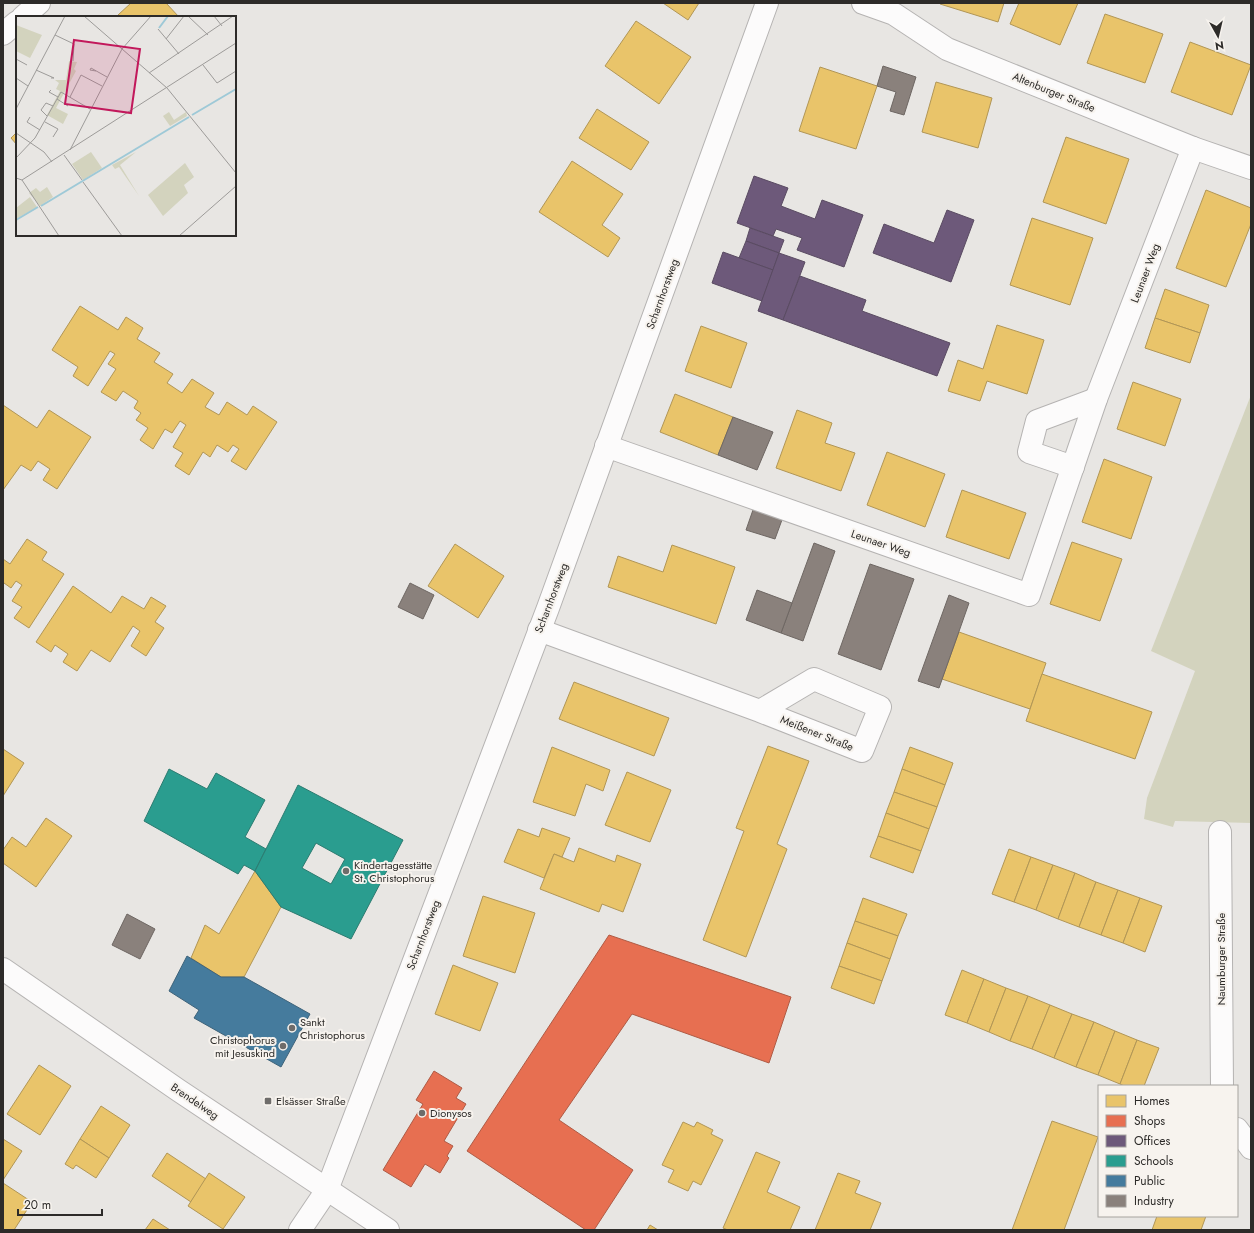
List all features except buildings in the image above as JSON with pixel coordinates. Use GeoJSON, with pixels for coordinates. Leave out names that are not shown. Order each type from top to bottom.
{"type":"FeatureCollection","features":[{"type":"Feature","properties":{"kind":"street"},"geometry":{"type":"LineString","coordinates":[[24,16],[39,3]]}},
{"type":"Feature","properties":{"kind":"street","name":"Scharnhorstweg"},"geometry":{"type":"LineString","coordinates":[[300,1230],[326,1190],[539,630],[767,3]]}},
{"type":"Feature","properties":{"kind":"street","name":"Altenburger Straße"},"geometry":{"type":"LineString","coordinates":[[863,3],[894,14],[947,49],[1193,148],[1251,168]]}},
{"type":"Feature","properties":{"kind":"street"},"geometry":{"type":"LineString","coordinates":[[3,34],[16,23]]}},
{"type":"Feature","properties":{"kind":"street","name":"Leunaer Weg"},"geometry":{"type":"LineString","coordinates":[[606,446],[1029,595],[1096,399],[1193,148]]}},
{"type":"Feature","properties":{"kind":"street"},"geometry":{"type":"LineString","coordinates":[[1073,468],[1029,452],[1037,421],[1096,399]]}},
{"type":"Feature","properties":{"kind":"street","name":"Meißener Straße"},"geometry":{"type":"LineString","coordinates":[[539,630],[760,710],[862,751],[880,707],[814,679],[760,710]]}},
{"type":"Feature","properties":{"kind":"street","name":"Naumburger Straße"},"geometry":{"type":"LineString","coordinates":[[1220,832],[1222,1085]]}},
{"type":"Feature","properties":{"kind":"street","name":"Brendelweg"},"geometry":{"type":"LineString","coordinates":[[3,969],[178,1090],[388,1230]]}},
{"type":"Feature","properties":{"kind":"street"},"geometry":{"type":"LineString","coordinates":[[1238,1130],[1251,1148]]}},
{"type":"Feature","properties":{"kind":"green space"},"geometry":{"type":"Polygon","coordinates":[[[1251,395],[1251,823],[1175,821],[1173,827],[1144,819],[1147,798],[1195,671],[1151,651],[1251,395]]]}},
{"type":"Feature","properties":{"kind":"place","name":"Kindertagesstätte St. Christophorus"},"geometry":{"type":"Point","coordinates":[346,871]}},
{"type":"Feature","properties":{"kind":"place","name":"Sankt Christophorus"},"geometry":{"type":"Point","coordinates":[292,1028]}},
{"type":"Feature","properties":{"kind":"place","name":"Christophorus mit Jesuskind"},"geometry":{"type":"Point","coordinates":[283,1046]}},
{"type":"Feature","properties":{"kind":"place","name":"Elsässer Straße"},"geometry":{"type":"Point","coordinates":[268,1101]}},
{"type":"Feature","properties":{"kind":"place","name":"Dionysos"},"geometry":{"type":"Point","coordinates":[422,1113]}}]}
